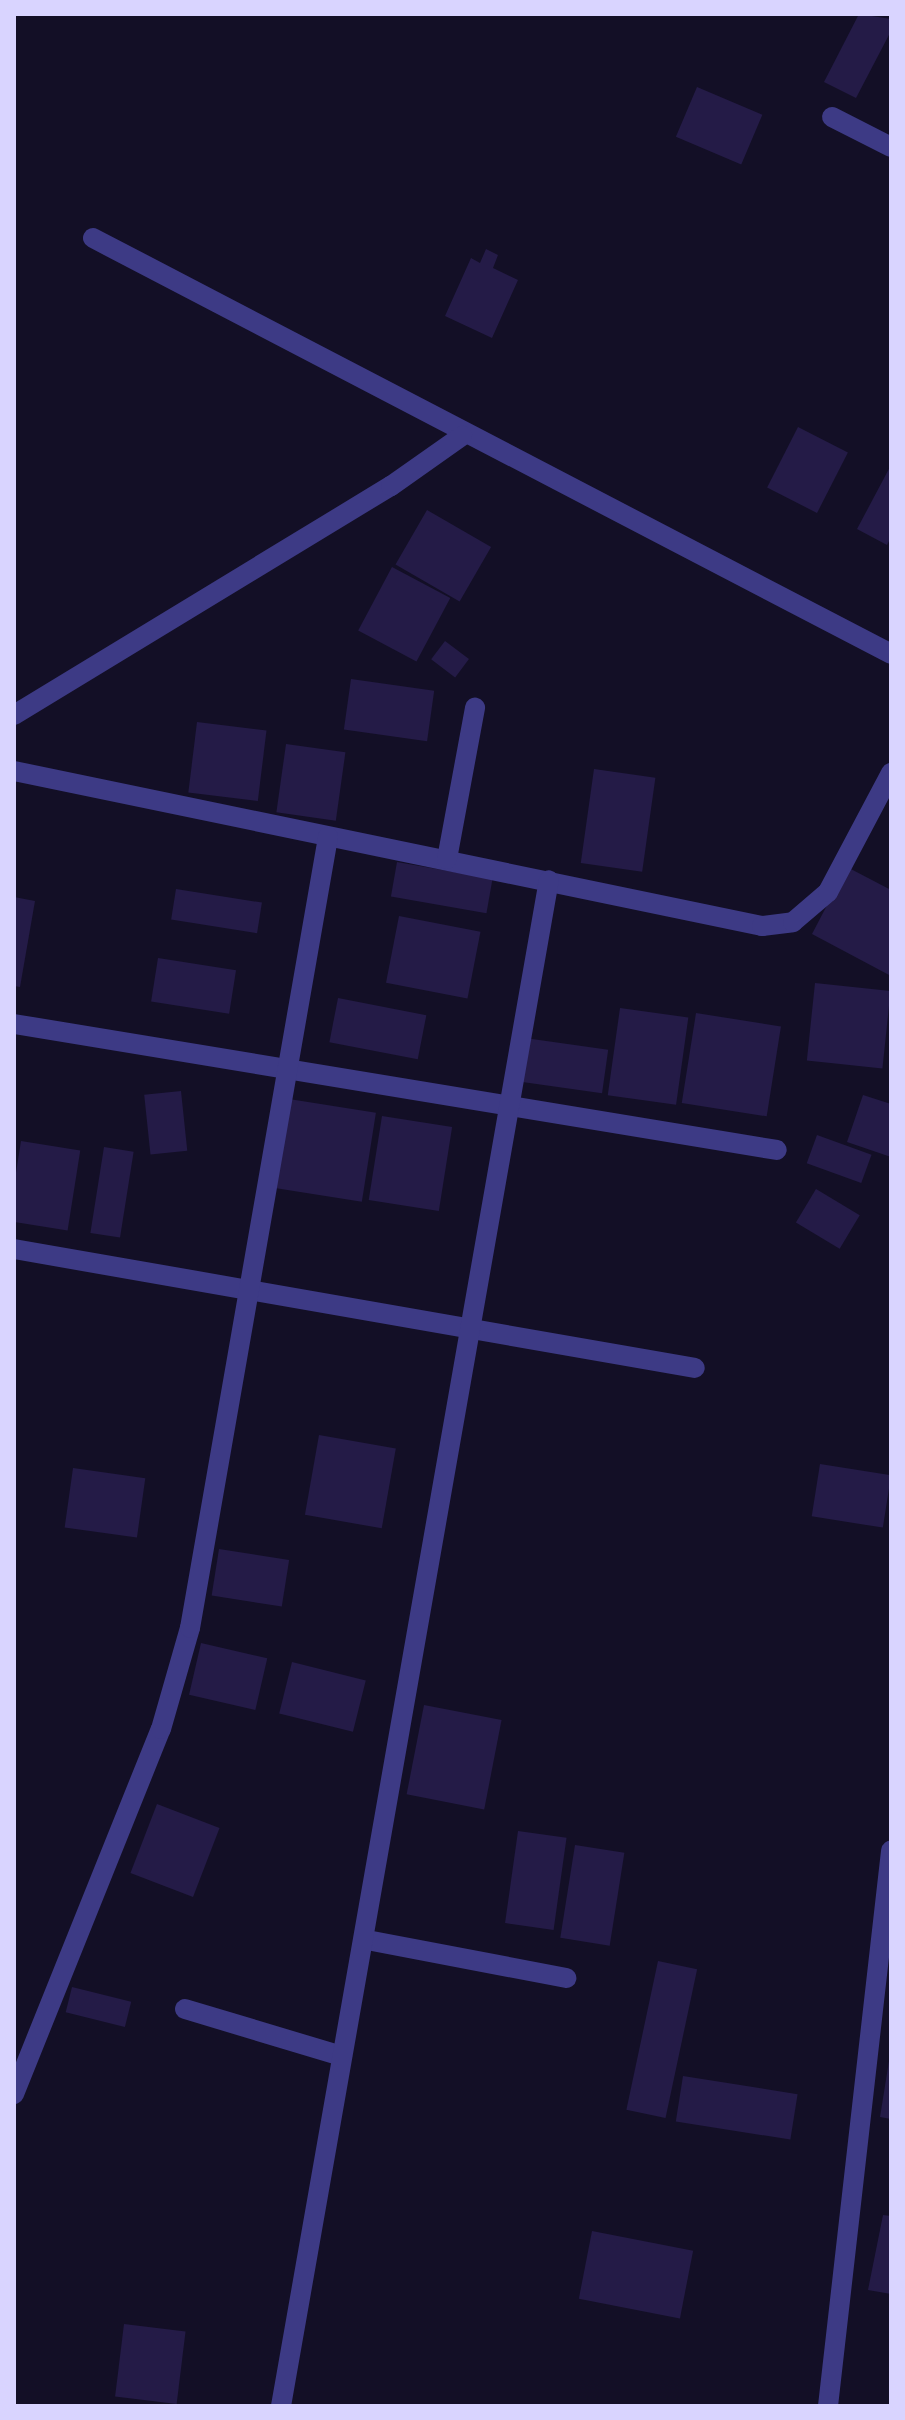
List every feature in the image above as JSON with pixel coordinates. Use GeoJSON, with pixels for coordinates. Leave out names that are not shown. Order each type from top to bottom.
{"type":"FeatureCollection","features":[{"type":"Feature","properties":{"kind":"street"},"geometry":{"type":"LineString","coordinates":[[832,117],[891,147]]}},
{"type":"Feature","properties":{"kind":"street"},"geometry":{"type":"LineString","coordinates":[[93,238],[462,436],[891,654]]}},
{"type":"Feature","properties":{"kind":"street"},"geometry":{"type":"LineString","coordinates":[[14,715],[391,486],[462,436]]}},
{"type":"Feature","properties":{"kind":"street"},"geometry":{"type":"LineString","coordinates":[[447,859],[475,708]]}},
{"type":"Feature","properties":{"kind":"street"},"geometry":{"type":"LineString","coordinates":[[14,771],[762,926],[793,922],[828,892],[891,773]]}},
{"type":"Feature","properties":{"kind":"street"},"geometry":{"type":"LineString","coordinates":[[14,2094],[166,1715],[190,1628],[247,1285],[328,837]]}},
{"type":"Feature","properties":{"kind":"street"},"geometry":{"type":"LineString","coordinates":[[281,2406],[342,2056],[367,1940],[507,1108],[549,880]]}},
{"type":"Feature","properties":{"kind":"street"},"geometry":{"type":"LineString","coordinates":[[14,1024],[507,1108],[777,1150]]}},
{"type":"Feature","properties":{"kind":"street"},"geometry":{"type":"LineString","coordinates":[[14,1249],[247,1285],[695,1368]]}},
{"type":"Feature","properties":{"kind":"street"},"geometry":{"type":"LineString","coordinates":[[828,2406],[891,1851]]}},
{"type":"Feature","properties":{"kind":"street"},"geometry":{"type":"LineString","coordinates":[[367,1940],[566,1978]]}},
{"type":"Feature","properties":{"kind":"street"},"geometry":{"type":"LineString","coordinates":[[185,2009],[342,2056]]}},
{"type":"Feature","properties":{"kind":"building"},"geometry":{"type":"Polygon","coordinates":[[[859,14],[891,19],[891,31],[856,98],[824,82],[859,14]]]}},
{"type":"Feature","properties":{"kind":"building"},"geometry":{"type":"Polygon","coordinates":[[[697,87],[762,115],[741,164],[676,137],[697,87]]]}},
{"type":"Feature","properties":{"kind":"building"},"geometry":{"type":"Polygon","coordinates":[[[486,249],[498,255],[493,268],[518,280],[492,338],[445,316],[471,258],[480,263],[486,249]]]}},
{"type":"Feature","properties":{"kind":"building"},"geometry":{"type":"Polygon","coordinates":[[[798,427],[848,452],[817,513],[767,488],[798,427]]]}},
{"type":"Feature","properties":{"kind":"building"},"geometry":{"type":"Polygon","coordinates":[[[891,465],[891,537],[887,545],[857,529],[891,465]]]}},
{"type":"Feature","properties":{"kind":"building"},"geometry":{"type":"Polygon","coordinates":[[[427,510],[491,547],[460,602],[396,565],[427,510]]]}},
{"type":"Feature","properties":{"kind":"building"},"geometry":{"type":"Polygon","coordinates":[[[392,567],[450,598],[416,662],[358,631],[392,567]]]}},
{"type":"Feature","properties":{"kind":"building"},"geometry":{"type":"Polygon","coordinates":[[[445,641],[469,659],[455,677],[431,659],[445,641]]]}},
{"type":"Feature","properties":{"kind":"building"},"geometry":{"type":"Polygon","coordinates":[[[351,679],[434,691],[427,741],[344,730],[351,679]]]}},
{"type":"Feature","properties":{"kind":"building"},"geometry":{"type":"Polygon","coordinates":[[[197,722],[266,731],[258,801],[188,792],[197,722]]]}},
{"type":"Feature","properties":{"kind":"building"},"geometry":{"type":"Polygon","coordinates":[[[286,744],[345,752],[336,821],[276,812],[286,744]]]}},
{"type":"Feature","properties":{"kind":"building"},"geometry":{"type":"Polygon","coordinates":[[[594,769],[655,778],[642,872],[581,863],[594,769]]]}},
{"type":"Feature","properties":{"kind":"building"},"geometry":{"type":"Polygon","coordinates":[[[397,862],[493,879],[486,913],[391,896],[397,862]]]}},
{"type":"Feature","properties":{"kind":"building"},"geometry":{"type":"Polygon","coordinates":[[[847,867],[891,890],[891,976],[812,934],[847,867]]]}},
{"type":"Feature","properties":{"kind":"building"},"geometry":{"type":"Polygon","coordinates":[[[176,889],[262,903],[257,933],[171,920],[176,889]]]}},
{"type":"Feature","properties":{"kind":"building"},"geometry":{"type":"Polygon","coordinates":[[[14,897],[35,901],[20,987],[14,986],[14,897]]]}},
{"type":"Feature","properties":{"kind":"building"},"geometry":{"type":"Polygon","coordinates":[[[399,916],[480,932],[468,999],[386,983],[399,916]]]}},
{"type":"Feature","properties":{"kind":"building"},"geometry":{"type":"Polygon","coordinates":[[[158,958],[236,970],[229,1014],[151,1001],[158,958]]]}},
{"type":"Feature","properties":{"kind":"building"},"geometry":{"type":"Polygon","coordinates":[[[815,983],[891,991],[882,1069],[807,1061],[815,983]]]}},
{"type":"Feature","properties":{"kind":"building"},"geometry":{"type":"Polygon","coordinates":[[[338,998],[426,1015],[418,1059],[329,1042],[338,998]]]}},
{"type":"Feature","properties":{"kind":"building"},"geometry":{"type":"Polygon","coordinates":[[[620,1008],[688,1018],[676,1105],[608,1095],[620,1008]]]}},
{"type":"Feature","properties":{"kind":"building"},"geometry":{"type":"Polygon","coordinates":[[[696,1013],[781,1026],[767,1116],[682,1103],[696,1013]]]}},
{"type":"Feature","properties":{"kind":"building"},"geometry":{"type":"Polygon","coordinates":[[[525,1038],[608,1050],[602,1093],[519,1082],[525,1038]]]}},
{"type":"Feature","properties":{"kind":"building"},"geometry":{"type":"Polygon","coordinates":[[[181,1091],[187,1151],[150,1155],[144,1095],[181,1091]]]}},
{"type":"Feature","properties":{"kind":"building"},"geometry":{"type":"Polygon","coordinates":[[[863,1095],[891,1104],[891,1157],[847,1142],[863,1095]]]}},
{"type":"Feature","properties":{"kind":"building"},"geometry":{"type":"Polygon","coordinates":[[[289,1099],[376,1113],[362,1202],[275,1188],[289,1099]]]}},
{"type":"Feature","properties":{"kind":"building"},"geometry":{"type":"Polygon","coordinates":[[[382,1116],[452,1127],[439,1211],[369,1200],[382,1116]]]}},
{"type":"Feature","properties":{"kind":"building"},"geometry":{"type":"Polygon","coordinates":[[[817,1135],[872,1155],[861,1183],[807,1163],[817,1135]]]}},
{"type":"Feature","properties":{"kind":"building"},"geometry":{"type":"Polygon","coordinates":[[[21,1141],[80,1150],[68,1230],[14,1222],[14,1185],[21,1141]]]}},
{"type":"Feature","properties":{"kind":"building"},"geometry":{"type":"Polygon","coordinates":[[[104,1147],[134,1152],[120,1238],[90,1233],[104,1147]]]}},
{"type":"Feature","properties":{"kind":"building"},"geometry":{"type":"Polygon","coordinates":[[[816,1189],[860,1215],[840,1249],[796,1222],[816,1189]]]}},
{"type":"Feature","properties":{"kind":"building"},"geometry":{"type":"Polygon","coordinates":[[[319,1435],[396,1449],[382,1528],[305,1515],[319,1435]]]}},
{"type":"Feature","properties":{"kind":"building"},"geometry":{"type":"Polygon","coordinates":[[[820,1464],[891,1475],[883,1528],[812,1516],[820,1464]]]}},
{"type":"Feature","properties":{"kind":"building"},"geometry":{"type":"Polygon","coordinates":[[[73,1468],[145,1478],[137,1538],[65,1527],[73,1468]]]}},
{"type":"Feature","properties":{"kind":"building"},"geometry":{"type":"Polygon","coordinates":[[[219,1549],[289,1560],[282,1607],[212,1595],[219,1549]]]}},
{"type":"Feature","properties":{"kind":"building"},"geometry":{"type":"Polygon","coordinates":[[[201,1643],[267,1658],[255,1710],[189,1695],[201,1643]]]}},
{"type":"Feature","properties":{"kind":"building"},"geometry":{"type":"Polygon","coordinates":[[[292,1662],[366,1680],[353,1732],[279,1713],[292,1662]]]}},
{"type":"Feature","properties":{"kind":"building"},"geometry":{"type":"Polygon","coordinates":[[[424,1705],[502,1720],[484,1809],[407,1794],[424,1705]]]}},
{"type":"Feature","properties":{"kind":"building"},"geometry":{"type":"Polygon","coordinates":[[[157,1804],[220,1828],[193,1897],[130,1873],[157,1804]]]}},
{"type":"Feature","properties":{"kind":"building"},"geometry":{"type":"Polygon","coordinates":[[[518,1831],[567,1838],[554,1930],[505,1923],[518,1831]]]}},
{"type":"Feature","properties":{"kind":"building"},"geometry":{"type":"Polygon","coordinates":[[[575,1845],[624,1853],[610,1946],[560,1938],[575,1845]]]}},
{"type":"Feature","properties":{"kind":"building"},"geometry":{"type":"Polygon","coordinates":[[[658,1961],[697,1969],[666,2118],[626,2110],[658,1961]]]}},
{"type":"Feature","properties":{"kind":"building"},"geometry":{"type":"Polygon","coordinates":[[[72,1987],[131,2002],[125,2027],[66,2012],[72,1987]]]}},
{"type":"Feature","properties":{"kind":"building"},"geometry":{"type":"Polygon","coordinates":[[[891,2061],[891,2119],[880,2117],[891,2061]]]}},
{"type":"Feature","properties":{"kind":"building"},"geometry":{"type":"Polygon","coordinates":[[[683,2076],[798,2094],[790,2140],[676,2121],[683,2076]]]}},
{"type":"Feature","properties":{"kind":"building"},"geometry":{"type":"Polygon","coordinates":[[[883,2215],[891,2216],[891,2294],[868,2290],[883,2215]]]}},
{"type":"Feature","properties":{"kind":"building"},"geometry":{"type":"Polygon","coordinates":[[[592,2231],[693,2251],[680,2318],[579,2299],[592,2231]]]}},
{"type":"Feature","properties":{"kind":"building"},"geometry":{"type":"Polygon","coordinates":[[[124,2324],[186,2332],[177,2404],[115,2396],[124,2324]]]}}]}
